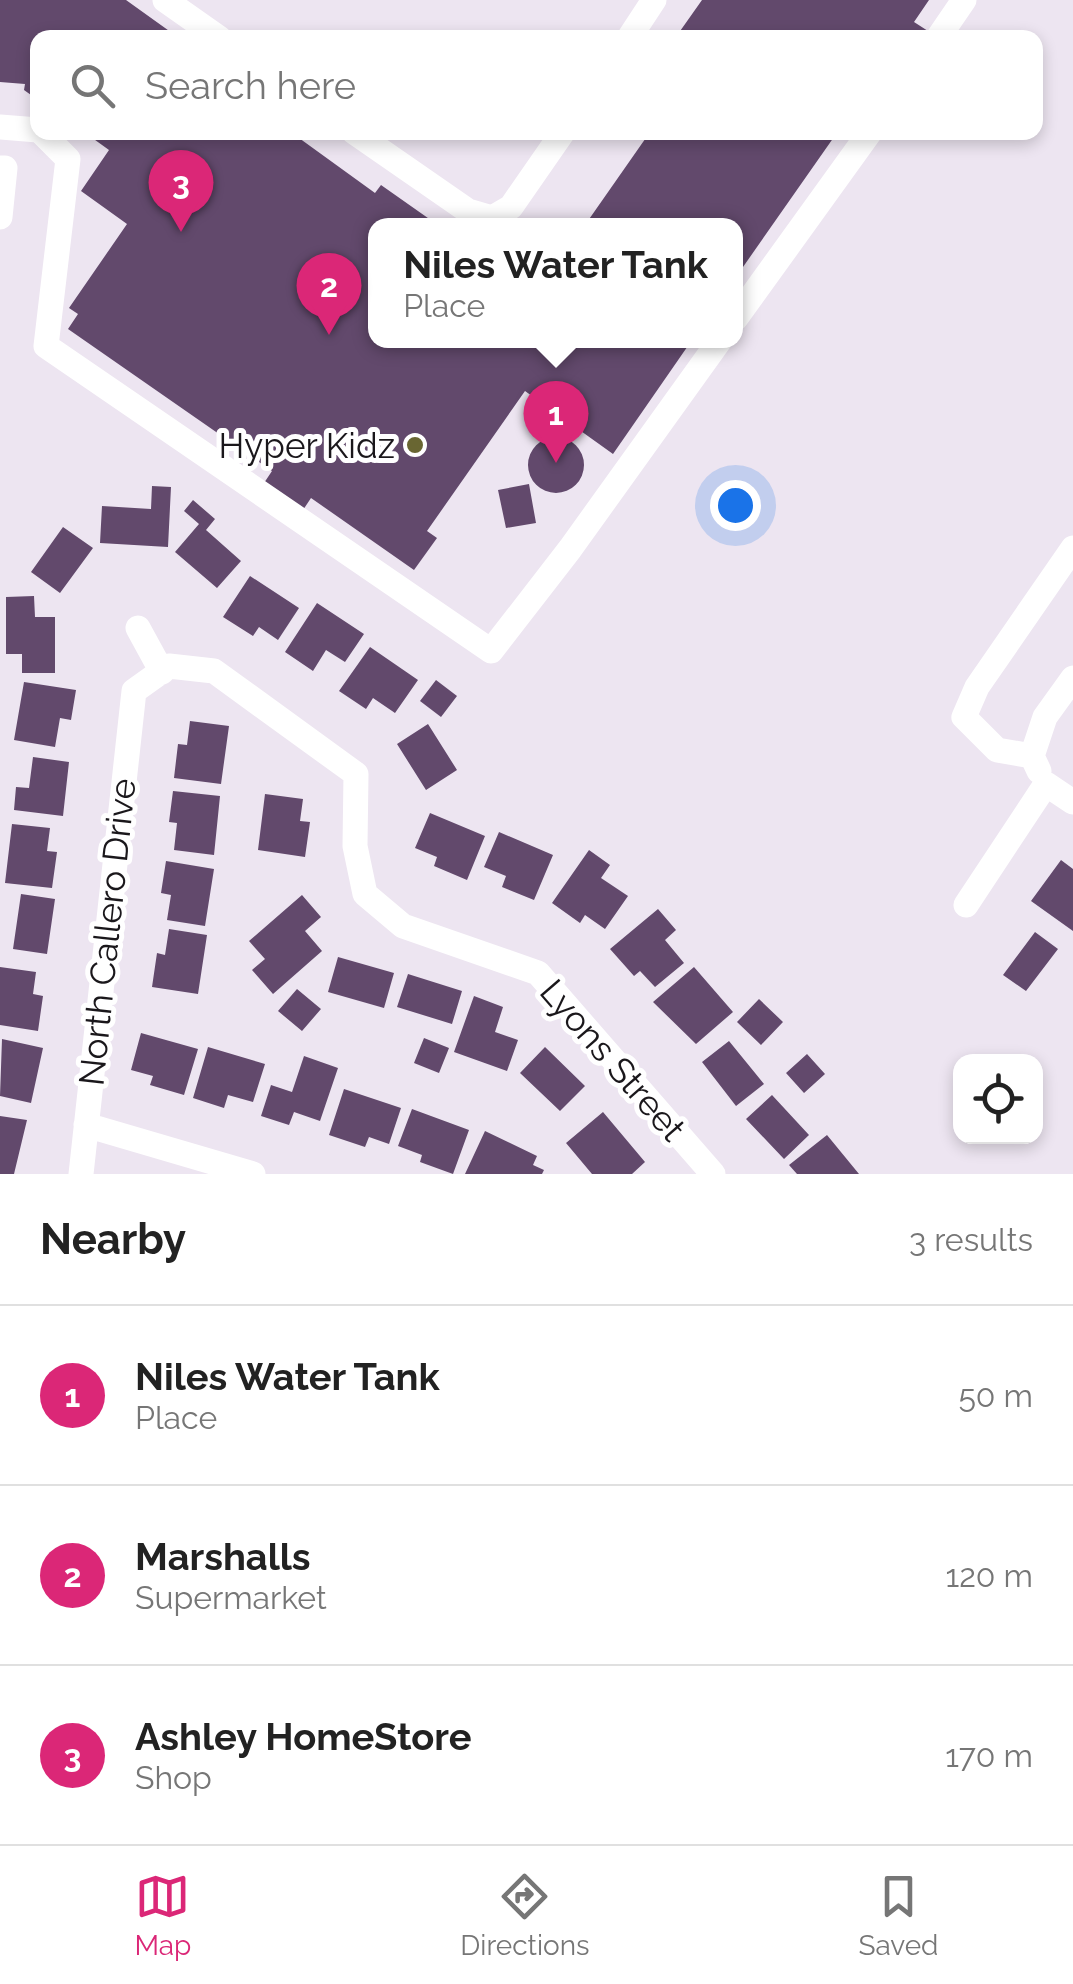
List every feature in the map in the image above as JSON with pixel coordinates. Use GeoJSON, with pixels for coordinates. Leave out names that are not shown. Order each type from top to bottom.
{"type":"FeatureCollection","features":[{"type":"Feature","properties":{"kind":"street"},"geometry":{"type":"LineString","coordinates":[[165,0],[207,30]]}},
{"type":"Feature","properties":{"kind":"street"},"geometry":{"type":"LineString","coordinates":[[634,30],[654,0]]}},
{"type":"Feature","properties":{"kind":"street"},"geometry":{"type":"LineString","coordinates":[[943,30],[964,0]]}},
{"type":"Feature","properties":{"kind":"street"},"geometry":{"type":"LineString","coordinates":[[0,126],[30,130]]}},
{"type":"Feature","properties":{"kind":"street"},"geometry":{"type":"LineString","coordinates":[[48,140],[68,159],[46,346],[491,652],[570,550],[714,348]]}},
{"type":"Feature","properties":{"kind":"street"},"geometry":{"type":"LineString","coordinates":[[365,140],[468,212],[492,218],[511,207],[557,140]]}},
{"type":"Feature","properties":{"kind":"street"},"geometry":{"type":"LineString","coordinates":[[743,308],[864,140]]}},
{"type":"Feature","properties":{"kind":"street"},"geometry":{"type":"LineString","coordinates":[[0,168],[5,168],[0,217]]}},
{"type":"Feature","properties":{"kind":"street"},"geometry":{"type":"LineString","coordinates":[[1032,756],[996,750],[964,717],[977,687],[1073,548]]}},
{"type":"Feature","properties":{"kind":"street"},"geometry":{"type":"LineString","coordinates":[[138,628],[162,672]]}},
{"type":"Feature","properties":{"kind":"street","name":"Lyons Street"},"geometry":{"type":"LineString","coordinates":[[162,672],[169,666],[214,671],[356,774],[355,846],[365,894],[404,926],[538,973],[711,1173]]}},
{"type":"Feature","properties":{"kind":"street","name":"North Callero Drive"},"geometry":{"type":"LineString","coordinates":[[82,1174],[134,690],[162,672]]}},
{"type":"Feature","properties":{"kind":"street"},"geometry":{"type":"LineString","coordinates":[[1073,678],[1045,717],[1032,756],[1046,784],[1073,802]]}},
{"type":"Feature","properties":{"kind":"street"},"geometry":{"type":"LineString","coordinates":[[966,905],[1046,784]]}},
{"type":"Feature","properties":{"kind":"street"},"geometry":{"type":"LineString","coordinates":[[86,1124],[253,1174]]}},
{"type":"Feature","properties":{"kind":"building"},"geometry":{"type":"Polygon","coordinates":[[[0,0],[126,0],[168,30],[30,30],[30,94],[24,90],[25,84],[0,82],[0,0]]]}},
{"type":"Feature","properties":{"kind":"building"},"geometry":{"type":"Polygon","coordinates":[[[702,0],[929,0],[914,22],[926,30],[681,30],[702,0]]]}},
{"type":"Feature","properties":{"kind":"building"},"geometry":{"type":"Polygon","coordinates":[[[95,140],[302,140],[375,193],[381,185],[428,218],[368,218],[368,348],[686,348],[613,454],[525,391],[427,531],[437,538],[414,570],[311,498],[303,510],[264,483],[272,471],[68,329],[78,314],[69,308],[127,224],[81,191],[109,150],[95,140]]]}},
{"type":"Feature","properties":{"kind":"building"},"geometry":{"type":"Polygon","coordinates":[[[644,140],[832,140],[743,267],[743,218],[590,218],[644,140]]]}},
{"type":"Feature","properties":{"kind":"building"},"geometry":{"type":"Polygon","coordinates":[[[556,437],[576,445],[584,465],[576,485],[556,493],[536,485],[528,465],[536,445],[556,437]]]}},
{"type":"Feature","properties":{"kind":"building"},"geometry":{"type":"Polygon","coordinates":[[[529,484],[536,523],[506,528],[498,490],[529,484]]]}},
{"type":"Feature","properties":{"kind":"building"},"geometry":{"type":"Polygon","coordinates":[[[152,486],[171,487],[168,547],[100,543],[102,506],[151,509],[152,486]]]}},
{"type":"Feature","properties":{"kind":"building"},"geometry":{"type":"Polygon","coordinates":[[[193,500],[215,519],[206,530],[241,561],[217,588],[175,552],[199,524],[184,511],[193,500]]]}},
{"type":"Feature","properties":{"kind":"building"},"geometry":{"type":"Polygon","coordinates":[[[63,527],[93,548],[60,593],[31,572],[63,527]]]}},
{"type":"Feature","properties":{"kind":"building"},"geometry":{"type":"Polygon","coordinates":[[[250,576],[299,608],[278,640],[259,627],[253,636],[223,617],[250,576]]]}},
{"type":"Feature","properties":{"kind":"building"},"geometry":{"type":"Polygon","coordinates":[[[34,596],[35,617],[55,617],[55,673],[22,673],[22,654],[6,654],[6,597],[34,596]]]}},
{"type":"Feature","properties":{"kind":"building"},"geometry":{"type":"Polygon","coordinates":[[[317,603],[364,634],[345,662],[326,650],[313,671],[285,652],[317,603]]]}},
{"type":"Feature","properties":{"kind":"building"},"geometry":{"type":"Polygon","coordinates":[[[370,647],[418,680],[395,713],[373,698],[366,709],[339,691],[370,647]]]}},
{"type":"Feature","properties":{"kind":"building"},"geometry":{"type":"Polygon","coordinates":[[[436,680],[457,696],[441,717],[420,701],[436,680]]]}},
{"type":"Feature","properties":{"kind":"building"},"geometry":{"type":"Polygon","coordinates":[[[24,682],[76,690],[71,720],[60,718],[55,747],[14,740],[24,682]]]}},
{"type":"Feature","properties":{"kind":"building"},"geometry":{"type":"Polygon","coordinates":[[[190,721],[229,726],[221,784],[174,778],[178,744],[187,745],[190,721]]]}},
{"type":"Feature","properties":{"kind":"building"},"geometry":{"type":"Polygon","coordinates":[[[428,724],[457,770],[426,790],[397,744],[428,724]]]}},
{"type":"Feature","properties":{"kind":"building"},"geometry":{"type":"Polygon","coordinates":[[[33,757],[69,762],[63,816],[14,810],[16,787],[29,788],[33,757]]]}},
{"type":"Feature","properties":{"kind":"building"},"geometry":{"type":"Polygon","coordinates":[[[173,791],[220,796],[214,855],[174,850],[177,823],[169,822],[173,791]]]}},
{"type":"Feature","properties":{"kind":"building"},"geometry":{"type":"Polygon","coordinates":[[[265,794],[303,799],[300,821],[310,822],[305,857],[258,850],[265,794]]]}},
{"type":"Feature","properties":{"kind":"building"},"geometry":{"type":"Polygon","coordinates":[[[430,813],[485,836],[467,880],[434,866],[437,857],[415,848],[430,813]]]}},
{"type":"Feature","properties":{"kind":"building"},"geometry":{"type":"Polygon","coordinates":[[[12,824],[50,828],[47,851],[57,852],[52,888],[5,883],[12,824]]]}},
{"type":"Feature","properties":{"kind":"building"},"geometry":{"type":"Polygon","coordinates":[[[499,832],[553,855],[534,900],[502,887],[506,876],[484,867],[499,832]]]}},
{"type":"Feature","properties":{"kind":"building"},"geometry":{"type":"Polygon","coordinates":[[[589,850],[610,865],[601,878],[628,896],[605,929],[585,915],[580,923],[552,903],[589,850]]]}},
{"type":"Feature","properties":{"kind":"building"},"geometry":{"type":"Polygon","coordinates":[[[1061,860],[1073,869],[1073,931],[1031,901],[1061,860]]]}},
{"type":"Feature","properties":{"kind":"building"},"geometry":{"type":"Polygon","coordinates":[[[166,861],[214,869],[205,926],[167,920],[171,895],[161,893],[166,861]]]}},
{"type":"Feature","properties":{"kind":"building"},"geometry":{"type":"Polygon","coordinates":[[[21,894],[55,899],[47,954],[13,949],[21,894]]]}},
{"type":"Feature","properties":{"kind":"building"},"geometry":{"type":"Polygon","coordinates":[[[302,895],[321,917],[305,931],[322,951],[273,994],[252,970],[265,959],[249,941],[302,895]]]}},
{"type":"Feature","properties":{"kind":"building"},"geometry":{"type":"Polygon","coordinates":[[[658,909],[676,930],[665,940],[684,963],[655,987],[640,971],[634,976],[610,949],[658,909]]]}},
{"type":"Feature","properties":{"kind":"building"},"geometry":{"type":"Polygon","coordinates":[[[169,929],[207,935],[198,994],[152,987],[157,953],[165,955],[169,929]]]}},
{"type":"Feature","properties":{"kind":"building"},"geometry":{"type":"Polygon","coordinates":[[[1035,932],[1058,949],[1026,991],[1003,975],[1035,932]]]}},
{"type":"Feature","properties":{"kind":"building"},"geometry":{"type":"Polygon","coordinates":[[[338,957],[394,973],[384,1008],[328,992],[338,957]]]}},
{"type":"Feature","properties":{"kind":"building"},"geometry":{"type":"Polygon","coordinates":[[[0,967],[36,972],[33,994],[43,996],[38,1031],[0,1025],[0,967]]]}},
{"type":"Feature","properties":{"kind":"building"},"geometry":{"type":"Polygon","coordinates":[[[694,967],[733,1012],[696,1044],[653,1002],[694,967]]]}},
{"type":"Feature","properties":{"kind":"building"},"geometry":{"type":"Polygon","coordinates":[[[408,974],[462,991],[452,1024],[397,1007],[408,974]]]}},
{"type":"Feature","properties":{"kind":"building"},"geometry":{"type":"Polygon","coordinates":[[[297,989],[321,1009],[302,1031],[278,1011],[297,989]]]}},
{"type":"Feature","properties":{"kind":"building"},"geometry":{"type":"Polygon","coordinates":[[[474,996],[503,1007],[495,1032],[518,1040],[507,1071],[454,1052],[474,996]]]}},
{"type":"Feature","properties":{"kind":"building"},"geometry":{"type":"Polygon","coordinates":[[[759,999],[783,1022],[761,1045],[737,1022],[759,999]]]}},
{"type":"Feature","properties":{"kind":"building"},"geometry":{"type":"Polygon","coordinates":[[[141,1033],[198,1049],[184,1095],[150,1085],[153,1076],[131,1070],[141,1033]]]}},
{"type":"Feature","properties":{"kind":"building"},"geometry":{"type":"Polygon","coordinates":[[[424,1038],[449,1048],[439,1073],[414,1063],[424,1038]]]}},
{"type":"Feature","properties":{"kind":"building"},"geometry":{"type":"Polygon","coordinates":[[[2,1039],[43,1048],[31,1103],[0,1096],[2,1039]]]}},
{"type":"Feature","properties":{"kind":"building"},"geometry":{"type":"Polygon","coordinates":[[[729,1041],[764,1084],[736,1106],[702,1062],[729,1041]]]}},
{"type":"Feature","properties":{"kind":"building"},"geometry":{"type":"Polygon","coordinates":[[[208,1047],[265,1064],[253,1102],[228,1095],[224,1108],[193,1098],[208,1047]]]}},
{"type":"Feature","properties":{"kind":"building"},"geometry":{"type":"Polygon","coordinates":[[[545,1047],[585,1086],[560,1111],[520,1073],[545,1047]]]}},
{"type":"Feature","properties":{"kind":"building"},"geometry":{"type":"Polygon","coordinates":[[[807,1054],[825,1074],[804,1093],[786,1073],[807,1054]]]}},
{"type":"Feature","properties":{"kind":"building"},"geometry":{"type":"Polygon","coordinates":[[[304,1056],[338,1068],[320,1121],[294,1112],[289,1125],[261,1116],[271,1085],[292,1092],[304,1056]]]}},
{"type":"Feature","properties":{"kind":"building"},"geometry":{"type":"Polygon","coordinates":[[[344,1089],[401,1108],[389,1144],[369,1137],[365,1147],[329,1135],[344,1089]]]}},
{"type":"Feature","properties":{"kind":"building"},"geometry":{"type":"Polygon","coordinates":[[[772,1095],[809,1135],[784,1159],[746,1119],[772,1095]]]}},
{"type":"Feature","properties":{"kind":"building"},"geometry":{"type":"Polygon","coordinates":[[[412,1109],[469,1130],[453,1174],[420,1162],[422,1155],[398,1146],[412,1109]]]}},
{"type":"Feature","properties":{"kind":"building"},"geometry":{"type":"Polygon","coordinates":[[[603,1112],[645,1162],[632,1174],[592,1174],[566,1143],[603,1112]]]}},
{"type":"Feature","properties":{"kind":"building"},"geometry":{"type":"Polygon","coordinates":[[[0,1116],[27,1120],[14,1174],[0,1174],[0,1116]]]}},
{"type":"Feature","properties":{"kind":"building"},"geometry":{"type":"Polygon","coordinates":[[[485,1131],[537,1156],[533,1165],[544,1170],[542,1174],[465,1174],[485,1131]]]}},
{"type":"Feature","properties":{"kind":"building"},"geometry":{"type":"Polygon","coordinates":[[[827,1135],[859,1174],[797,1174],[789,1165],[827,1135]]]}},
{"type":"Feature","properties":{"kind":"place","name":"Ashley HomeStore"},"geometry":{"type":"Point","coordinates":[181,232]}},
{"type":"Feature","properties":{"kind":"place","name":"Marshalls"},"geometry":{"type":"Point","coordinates":[329,335]}},
{"type":"Feature","properties":{"kind":"place","name":"Hyper Kidz"},"geometry":{"type":"Point","coordinates":[415,445]}},
{"type":"Feature","properties":{"kind":"place","name":"Niles Water Tank"},"geometry":{"type":"Point","coordinates":[556,463]}}]}
